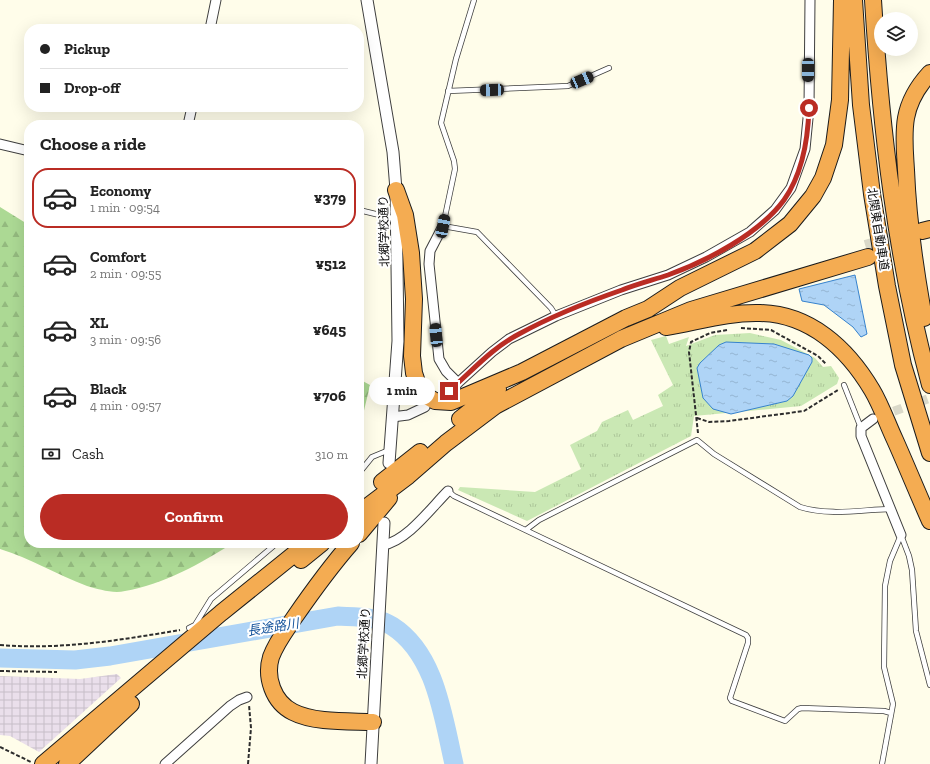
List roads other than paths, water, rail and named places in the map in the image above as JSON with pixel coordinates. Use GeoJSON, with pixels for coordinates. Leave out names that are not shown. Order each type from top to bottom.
{"type":"FeatureCollection","features":[{"type":"Feature","properties":{"kind":"highway"},"geometry":{"type":"LineString","coordinates":[[396,190],[405,215],[411,253],[414,299],[412,356],[414,373],[419,388],[428,398],[435,402],[451,402],[522,372],[606,328],[648,309],[680,288],[755,251],[790,224],[813,196],[829,162],[838,120],[842,0]]}},
{"type":"Feature","properties":{"kind":"highway","name":"北関東自動車道"},"geometry":{"type":"LineString","coordinates":[[854,0],[861,105],[872,194],[887,286],[903,365],[930,453]]}},
{"type":"Feature","properties":{"kind":"highway","name":"北関東自動車道"},"geometry":{"type":"LineString","coordinates":[[873,0],[878,86],[890,183],[909,295],[930,384]]}},
{"type":"Feature","properties":{"kind":"highway"},"geometry":{"type":"LineString","coordinates":[[930,73],[914,94],[906,117],[904,137],[907,192],[915,259],[930,346]]}},
{"type":"Feature","properties":{"kind":"highway"},"geometry":{"type":"LineString","coordinates":[[364,509],[408,476],[446,443],[495,406],[580,360],[641,331],[691,310],[867,253],[689,300],[648,309]]}},
{"type":"Feature","properties":{"kind":"highway"},"geometry":{"type":"LineString","coordinates":[[641,331],[736,314],[760,313],[790,317],[808,324],[825,334],[855,364],[873,391],[930,520]]}},
{"type":"Feature","properties":{"kind":"highway"},"geometry":{"type":"LineString","coordinates":[[364,497],[489,396],[522,372]]}},
{"type":"Feature","properties":{"kind":"highway"},"geometry":{"type":"LineString","coordinates":[[364,528],[408,476]]}},
{"type":"Feature","properties":{"kind":"highway"},"geometry":{"type":"LineString","coordinates":[[38,763],[169,663],[302,548]]}},
{"type":"Feature","properties":{"kind":"highway"},"geometry":{"type":"LineString","coordinates":[[226,615],[315,548]]}},
{"type":"Feature","properties":{"kind":"highway"},"geometry":{"type":"LineString","coordinates":[[346,548],[329,567],[276,647],[271,657],[269,677],[274,694],[285,707],[303,716],[373,722]]}},
{"type":"Feature","properties":{"kind":"highway"},"geometry":{"type":"LineString","coordinates":[[67,764],[169,663]]}},
{"type":"Feature","properties":{"kind":"street"},"geometry":{"type":"LineString","coordinates":[[211,24],[216,0]]}},
{"type":"Feature","properties":{"kind":"street","name":"北郷学校通り"},"geometry":{"type":"LineString","coordinates":[[367,0],[384,91],[393,152],[398,219],[398,341],[389,462]]}},
{"type":"Feature","properties":{"kind":"street"},"geometry":{"type":"LineString","coordinates":[[449,391],[505,342],[556,316],[621,290],[668,275],[706,257],[750,232],[764,222],[784,200],[801,164],[808,131],[810,0]]}},
{"type":"Feature","properties":{"kind":"street"},"geometry":{"type":"LineString","coordinates":[[0,144],[24,151]]}},
{"type":"Feature","properties":{"kind":"street"},"geometry":{"type":"LineString","coordinates":[[443,226],[430,251],[429,264],[437,349],[442,366],[458,383]]}},
{"type":"Feature","properties":{"kind":"street"},"geometry":{"type":"LineString","coordinates":[[392,417],[408,415],[425,407]]}},
{"type":"Feature","properties":{"kind":"street"},"geometry":{"type":"LineString","coordinates":[[873,419],[861,428],[861,436],[901,535]]}},
{"type":"Feature","properties":{"kind":"street"},"geometry":{"type":"LineString","coordinates":[[383,546],[392,544],[402,538],[448,491]]}},
{"type":"Feature","properties":{"kind":"street","name":"北郷学校通り"},"geometry":{"type":"LineString","coordinates":[[371,764],[384,523]]}},
{"type":"Feature","properties":{"kind":"street"},"geometry":{"type":"LineString","coordinates":[[165,764],[230,706],[247,697]]}},
{"type":"Feature","properties":{"kind":"lane"},"geometry":{"type":"LineString","coordinates":[[474,0],[448,91],[441,123],[454,161],[455,169],[443,226],[478,232],[551,308],[556,316]]}},
{"type":"Feature","properties":{"kind":"lane"},"geometry":{"type":"LineString","coordinates":[[448,91],[568,86],[609,68]]}},
{"type":"Feature","properties":{"kind":"lane"},"geometry":{"type":"LineString","coordinates":[[364,211],[398,219]]}},
{"type":"Feature","properties":{"kind":"lane"},"geometry":{"type":"LineString","coordinates":[[844,385],[861,428]]}},
{"type":"Feature","properties":{"kind":"lane"},"geometry":{"type":"LineString","coordinates":[[527,529],[539,520],[697,440],[714,454],[800,507],[816,512],[829,513],[890,509]]}},
{"type":"Feature","properties":{"kind":"lane"},"geometry":{"type":"LineString","coordinates":[[364,467],[372,457],[389,450]]}},
{"type":"Feature","properties":{"kind":"lane"},"geometry":{"type":"LineString","coordinates":[[448,491],[454,496],[527,529],[746,635],[748,638],[748,643],[730,698],[732,701],[785,721],[798,709],[802,708],[884,711],[891,713]]}},
{"type":"Feature","properties":{"kind":"lane"},"geometry":{"type":"LineString","coordinates":[[901,535],[909,556],[912,570],[916,631],[930,685]]}},
{"type":"Feature","properties":{"kind":"lane"},"geometry":{"type":"LineString","coordinates":[[882,764],[893,704],[884,667],[884,586],[890,560],[901,535]]}},
{"type":"Feature","properties":{"kind":"lane"},"geometry":{"type":"LineString","coordinates":[[189,628],[195,625],[211,599],[271,548]]}},
{"type":"Feature","properties":{"kind":"water"},"geometry":{"type":"Polygon","coordinates":[[[855,275],[867,334],[861,337],[853,327],[824,305],[802,301],[799,289],[855,275]]]}},
{"type":"Feature","properties":{"kind":"water"},"geometry":{"type":"Polygon","coordinates":[[[726,342],[774,344],[809,355],[812,358],[812,362],[793,396],[787,401],[731,414],[713,409],[703,398],[697,368],[700,363],[719,345],[726,342]]]}},
{"type":"Feature","properties":{"kind":"waterway","name":"長途路川"},"geometry":{"type":"LineString","coordinates":[[0,658],[75,660],[110,656],[338,616],[380,620],[392,626],[407,638],[419,653],[428,670],[441,707],[454,764]]}},
{"type":"Feature","properties":{"kind":"tunnel"},"geometry":{"type":"LineString","coordinates":[[866,248],[911,235]]}},
{"type":"Feature","properties":{"kind":"tunnel"},"geometry":{"type":"LineString","coordinates":[[881,416],[930,398]]}}]}
